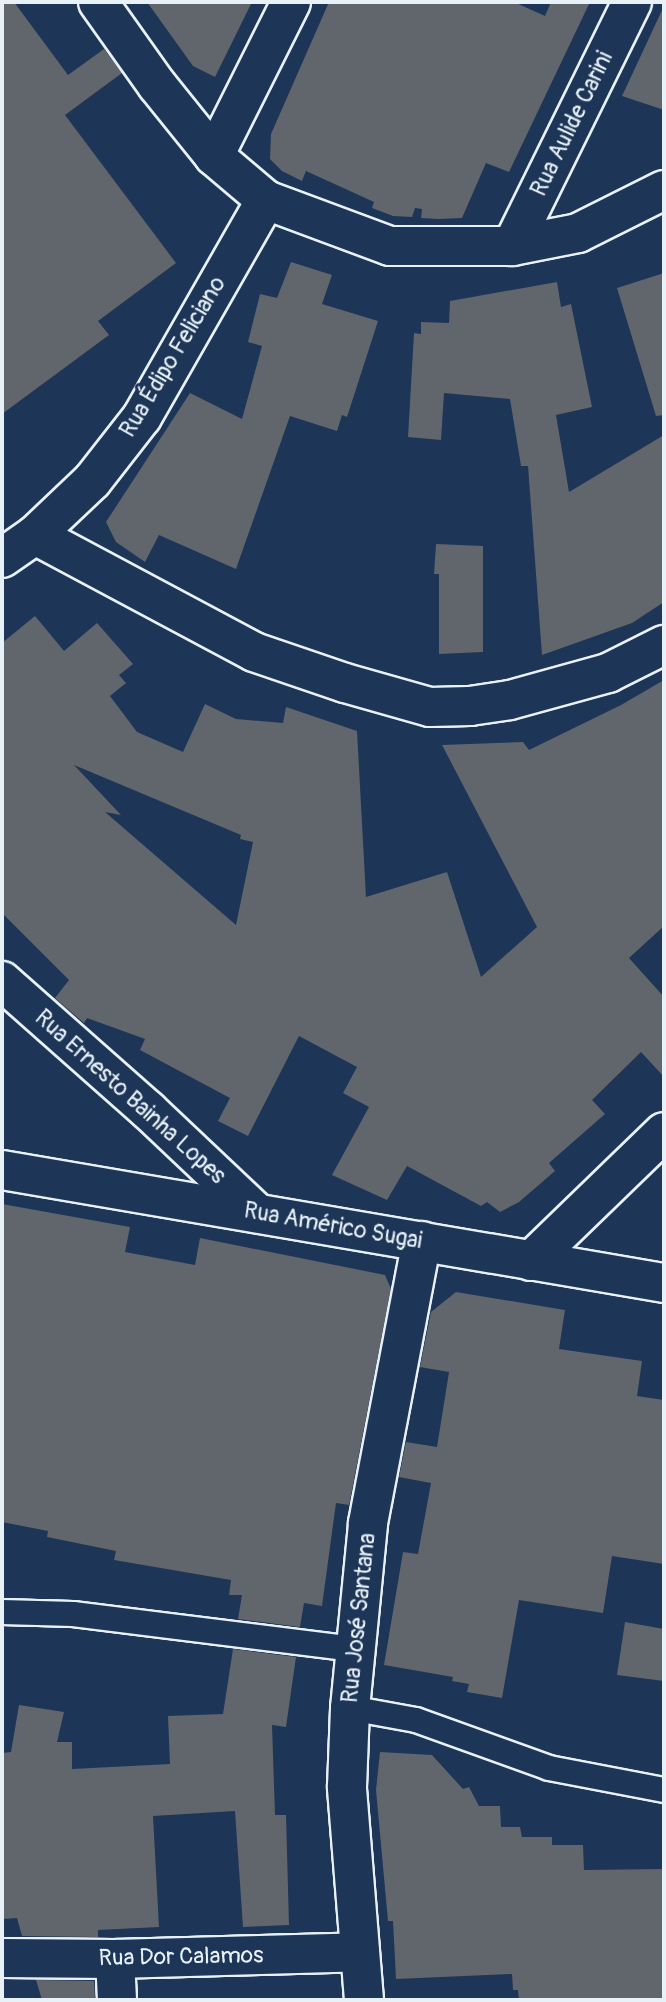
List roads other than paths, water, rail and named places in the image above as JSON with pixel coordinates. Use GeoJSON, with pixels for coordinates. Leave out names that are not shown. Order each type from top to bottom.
{"type":"FeatureCollection","features":[{"type":"Feature","properties":{"kind":"street"},"geometry":{"type":"LineString","coordinates":[[98,2],[157,85],[214,156],[266,200],[390,246],[512,246],[578,233],[664,190]]}},
{"type":"Feature","properties":{"kind":"street"},"geometry":{"type":"LineString","coordinates":[[214,156],[291,2]]}},
{"type":"Feature","properties":{"kind":"street","name":"Rua Aulide Carini"},"geometry":{"type":"LineString","coordinates":[[512,246],[632,2]]}},
{"type":"Feature","properties":{"kind":"street","name":"Rua Édipo Feliciano"},"geometry":{"type":"LineString","coordinates":[[2,558],[35,535],[92,481],[142,416],[266,200]]}},
{"type":"Feature","properties":{"kind":"street"},"geometry":{"type":"LineString","coordinates":[[35,535],[254,652],[345,683],[430,707],[470,706],[510,700],[608,673],[664,645]]}},
{"type":"Feature","properties":{"kind":"street","name":"Rua Ernesto Bainha Lopes"},"geometry":{"type":"LineString","coordinates":[[2,981],[148,1110],[257,1213]]}},
{"type":"Feature","properties":{"kind":"street"},"geometry":{"type":"LineString","coordinates":[[531,1261],[664,1132]]}},
{"type":"Feature","properties":{"kind":"street","name":"Rua Américo Sugai"},"geometry":{"type":"LineString","coordinates":[[2,1170],[664,1283]]}},
{"type":"Feature","properties":{"kind":"street","name":"Rua José Santana"},"geometry":{"type":"LineString","coordinates":[[364,2000],[347,1787],[350,1708],[368,1523],[422,1241]]}},
{"type":"Feature","properties":{"kind":"street","name":"Rua Dor Calamos"},"geometry":{"type":"LineString","coordinates":[[2,1958],[116,1959],[360,1952]]}},
{"type":"Feature","properties":{"kind":"street"},"geometry":{"type":"LineString","coordinates":[[116,1959],[117,2000]]}},
{"type":"Feature","properties":{"kind":"lane"},"geometry":{"type":"LineString","coordinates":[[2,1612],[73,1614],[356,1649]]}},
{"type":"Feature","properties":{"kind":"lane"},"geometry":{"type":"LineString","coordinates":[[350,1708],[416,1720],[549,1768],[664,1790]]}}]}
